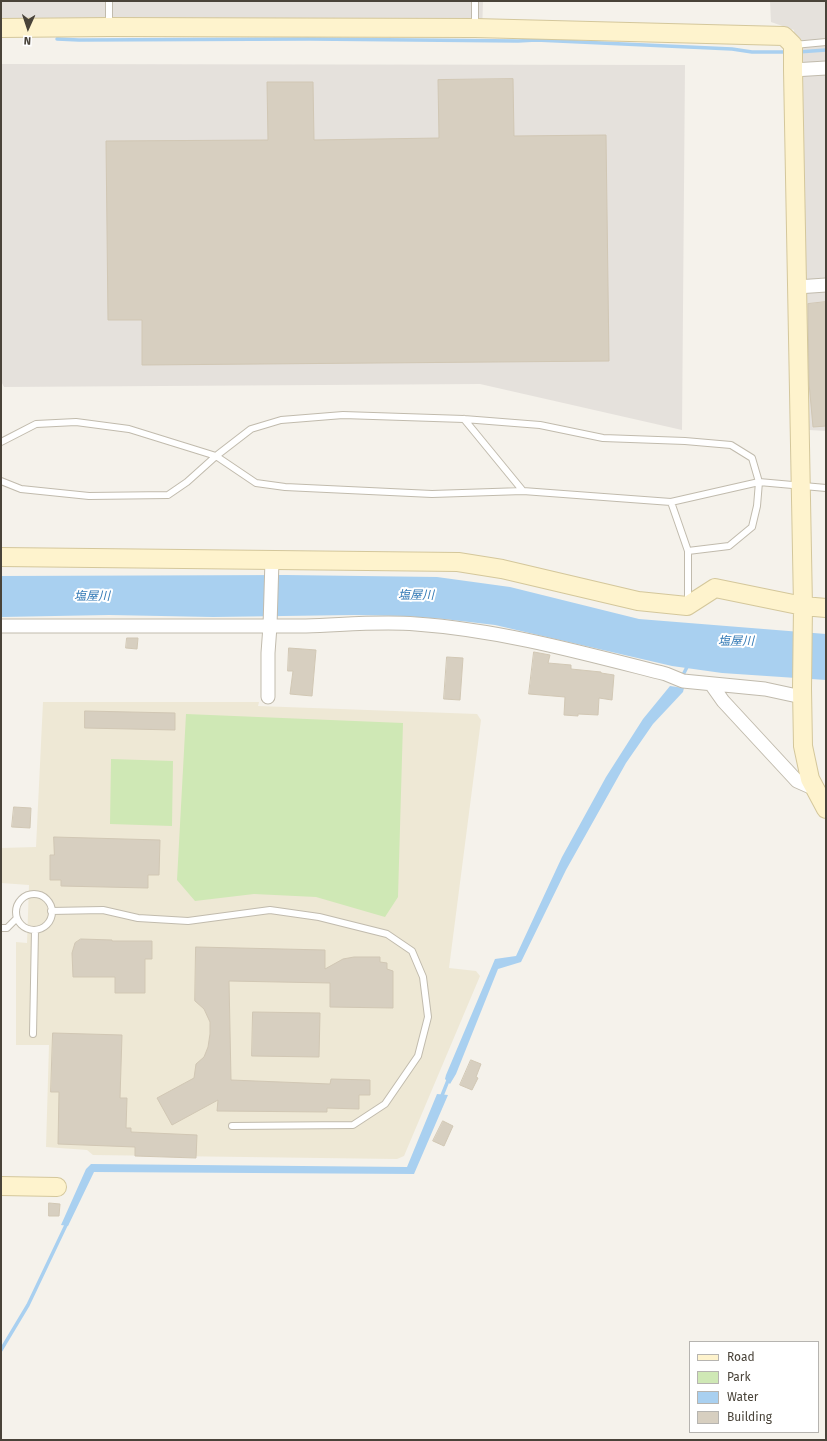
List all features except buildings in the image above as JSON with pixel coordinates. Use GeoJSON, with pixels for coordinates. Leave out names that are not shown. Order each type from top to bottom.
{"type":"FeatureCollection","features":[{"type":"Feature","properties":{"kind":"street"},"geometry":{"type":"LineString","coordinates":[[1,28],[474,28],[784,36],[792,45],[793,70],[803,606],[803,746],[810,779],[826,809]]}},
{"type":"Feature","properties":{"kind":"street"},"geometry":{"type":"LineString","coordinates":[[793,70],[826,68]]}},
{"type":"Feature","properties":{"kind":"street"},"geometry":{"type":"LineString","coordinates":[[797,287],[826,285]]}},
{"type":"Feature","properties":{"kind":"street"},"geometry":{"type":"LineString","coordinates":[[1,557],[458,562],[502,569],[638,601],[688,606],[715,588],[803,606],[826,608]]}},
{"type":"Feature","properties":{"kind":"street"},"geometry":{"type":"LineString","coordinates":[[268,697],[268,652],[272,560]]}},
{"type":"Feature","properties":{"kind":"street"},"geometry":{"type":"LineString","coordinates":[[1,626],[270,626],[345,625],[381,622],[415,624],[495,633],[538,642],[659,672],[683,681],[802,693]]}},
{"type":"Feature","properties":{"kind":"street"},"geometry":{"type":"LineString","coordinates":[[711,684],[723,700],[797,781],[815,789]]}},
{"type":"Feature","properties":{"kind":"street"},"geometry":{"type":"LineString","coordinates":[[1,1186],[57,1187]]}},
{"type":"Feature","properties":{"kind":"lane"},"geometry":{"type":"LineString","coordinates":[[109,1],[109,27]]}},
{"type":"Feature","properties":{"kind":"lane"},"geometry":{"type":"LineString","coordinates":[[474,28],[475,1]]}},
{"type":"Feature","properties":{"kind":"lane"},"geometry":{"type":"LineString","coordinates":[[792,45],[826,42]]}},
{"type":"Feature","properties":{"kind":"lane"},"geometry":{"type":"LineString","coordinates":[[1,481],[21,490],[89,496],[168,494],[187,482],[216,456],[251,429],[281,420],[343,415],[464,419],[540,425],[603,438],[685,441],[731,445],[752,458],[759,482],[757,506],[752,527],[729,546],[688,551]]}},
{"type":"Feature","properties":{"kind":"lane"},"geometry":{"type":"LineString","coordinates":[[464,419],[523,491]]}},
{"type":"Feature","properties":{"kind":"lane"},"geometry":{"type":"LineString","coordinates":[[1,442],[36,424],[76,422],[129,429],[216,456],[256,483],[285,488],[432,494],[523,491],[671,502],[759,482],[826,488]]}},
{"type":"Feature","properties":{"kind":"lane"},"geometry":{"type":"LineString","coordinates":[[671,502],[688,551],[688,606]]}},
{"type":"Feature","properties":{"kind":"lane"},"geometry":{"type":"LineString","coordinates":[[28,894],[40,895],[46,898],[52,910],[50,920],[46,925],[35,930],[24,927],[17,918],[15,913],[19,902],[28,894]]}},
{"type":"Feature","properties":{"kind":"lane"},"geometry":{"type":"LineString","coordinates":[[52,910],[103,910],[138,918],[188,921],[270,910],[319,917],[387,934],[412,951],[423,977],[428,1017],[418,1056],[385,1104],[353,1126],[232,1126]]}},
{"type":"Feature","properties":{"kind":"lane"},"geometry":{"type":"LineString","coordinates":[[1,928],[7,928],[17,918]]}},
{"type":"Feature","properties":{"kind":"lane"},"geometry":{"type":"LineString","coordinates":[[33,1034],[35,930]]}},
{"type":"Feature","properties":{"kind":"shaded area"},"geometry":{"type":"Polygon","coordinates":[[[1,1],[483,1],[482,34],[1,29],[1,1]]]}},
{"type":"Feature","properties":{"kind":"shaded area"},"geometry":{"type":"Polygon","coordinates":[[[770,1],[826,1],[826,431],[809,430],[794,30],[771,22],[770,1]]]}},
{"type":"Feature","properties":{"kind":"shaded area"},"geometry":{"type":"Polygon","coordinates":[[[1,64],[685,65],[682,430],[480,384],[4,387],[1,381],[1,64]]]}},
{"type":"Feature","properties":{"kind":"shaded area"},"geometry":{"type":"Polygon","coordinates":[[[43,702],[259,702],[258,706],[477,714],[481,720],[449,968],[476,971],[480,976],[404,1156],[397,1159],[93,1155],[87,1150],[46,1147],[49,1045],[16,1045],[16,942],[27,943],[29,885],[1,883],[1,848],[36,847],[43,702]]]}},
{"type":"Feature","properties":{"kind":"green space"},"geometry":{"type":"Polygon","coordinates":[[[186,714],[403,723],[398,897],[385,917],[316,897],[254,894],[195,901],[177,880],[186,714]]]}},
{"type":"Feature","properties":{"kind":"green space"},"geometry":{"type":"Polygon","coordinates":[[[111,759],[173,761],[172,826],[110,824],[111,759]]]}},
{"type":"Feature","properties":{"kind":"water","name":"塩屋川"},"geometry":{"type":"Polygon","coordinates":[[[286,575],[437,577],[510,587],[639,619],[826,634],[826,680],[722,673],[672,666],[495,625],[444,619],[404,616],[354,615],[213,617],[109,615],[1,617],[1,576],[286,575]]]}},
{"type":"Feature","properties":{"kind":"water"},"geometry":{"type":"Polygon","coordinates":[[[670,686],[684,688],[683,692],[653,724],[626,763],[566,870],[521,962],[498,969],[456,1074],[450,1084],[445,1079],[446,1075],[495,959],[516,956],[562,857],[606,777],[643,719],[670,686]]]}},
{"type":"Feature","properties":{"kind":"water"},"geometry":{"type":"Polygon","coordinates":[[[437,1094],[448,1095],[414,1174],[94,1172],[68,1226],[61,1225],[86,1169],[91,1164],[407,1167],[437,1094]]]}},
{"type":"Feature","properties":{"kind":"waterway"},"geometry":{"type":"LineString","coordinates":[[57,39],[536,40],[732,49],[752,52],[787,52]]}},
{"type":"Feature","properties":{"kind":"waterway"},"geometry":{"type":"LineString","coordinates":[[798,52],[826,50]]}},
{"type":"Feature","properties":{"kind":"waterway"},"geometry":{"type":"LineString","coordinates":[[682,677],[688,665]]}},
{"type":"Feature","properties":{"kind":"waterway"},"geometry":{"type":"LineString","coordinates":[[441,1098],[449,1078]]}},
{"type":"Feature","properties":{"kind":"waterway"},"geometry":{"type":"LineString","coordinates":[[1,1350],[28,1305],[67,1223]]}}]}
